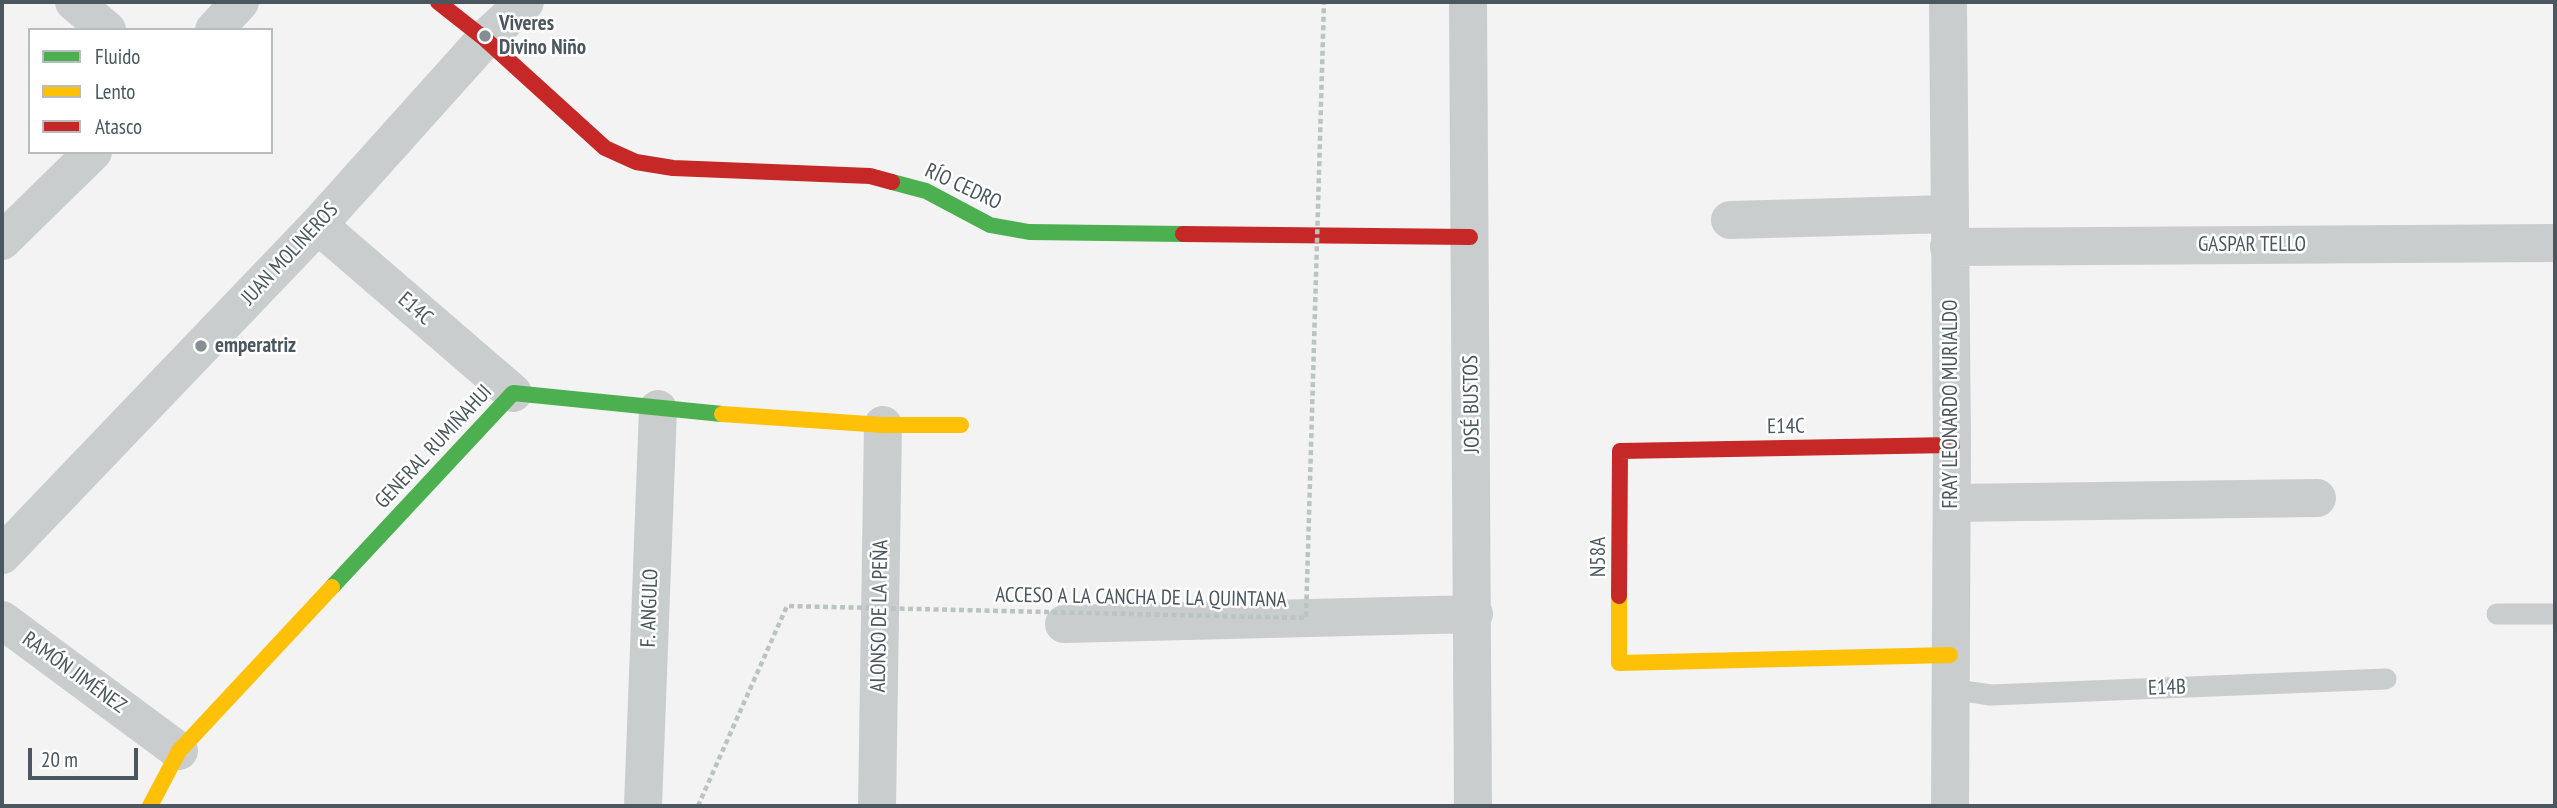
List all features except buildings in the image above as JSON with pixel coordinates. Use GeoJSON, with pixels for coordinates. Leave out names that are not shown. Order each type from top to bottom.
{"type":"FeatureCollection","features":[{"type":"Feature","properties":{"kind":"street"},"geometry":{"type":"LineString","coordinates":[[74,2],[105,28]]}},
{"type":"Feature","properties":{"kind":"street"},"geometry":{"type":"LineString","coordinates":[[216,28],[240,2]]}},
{"type":"Feature","properties":{"kind":"street","name":"RÍO CEDRO"},"geometry":{"type":"LineString","coordinates":[[438,2],[485,39],[605,148],[636,162],[673,168],[870,176],[926,191],[990,225],[1029,232],[1470,237]]}},
{"type":"Feature","properties":{"kind":"street","name":"JUAN MOLINEROS"},"geometry":{"type":"LineString","coordinates":[[2,555],[318,225],[485,39],[524,2]]}},
{"type":"Feature","properties":{"kind":"street","name":"JOSÉ BUSTOS"},"geometry":{"type":"LineString","coordinates":[[1468,2],[1474,614],[1473,806]]}},
{"type":"Feature","properties":{"kind":"street","name":"FRAY LEONARDO MURIALDO"},"geometry":{"type":"LineString","coordinates":[[1948,2],[1952,445],[1950,806]]}},
{"type":"Feature","properties":{"kind":"street"},"geometry":{"type":"LineString","coordinates":[[2,241],[91,154]]}},
{"type":"Feature","properties":{"kind":"street","name":"GASPAR TELLO"},"geometry":{"type":"LineString","coordinates":[[1730,220],[1949,230],[2555,243]]}},
{"type":"Feature","properties":{"kind":"street","name":"E14C"},"geometry":{"type":"LineString","coordinates":[[318,225],[513,393]]}},
{"type":"Feature","properties":{"kind":"street","name":"GENERAL RUMIÑAHUI"},"geometry":{"type":"LineString","coordinates":[[150,806],[179,751],[513,393],[658,410],[883,425],[961,425]]}},
{"type":"Feature","properties":{"kind":"street","name":"F. ANGULO"},"geometry":{"type":"LineString","coordinates":[[643,806],[658,410]]}},
{"type":"Feature","properties":{"kind":"street","name":"ALONSO DE LA PEÑA"},"geometry":{"type":"LineString","coordinates":[[877,806],[883,425]]}},
{"type":"Feature","properties":{"kind":"street","name":"E14C"},"geometry":{"type":"LineString","coordinates":[[1620,450],[1952,445]]}},
{"type":"Feature","properties":{"kind":"street","name":"N58A"},"geometry":{"type":"LineString","coordinates":[[1620,450],[1619,663],[1949,672]]}},
{"type":"Feature","properties":{"kind":"street"},"geometry":{"type":"LineString","coordinates":[[1952,503],[2317,498]]}},
{"type":"Feature","properties":{"kind":"street"},"geometry":{"type":"LineString","coordinates":[[1064,624],[1474,614]]}},
{"type":"Feature","properties":{"kind":"street","name":"RAMÓN JIMÉNEZ"},"geometry":{"type":"LineString","coordinates":[[2,620],[179,751]]}},
{"type":"Feature","properties":{"kind":"lane"},"geometry":{"type":"LineString","coordinates":[[2497,614],[2555,614]]}},
{"type":"Feature","properties":{"kind":"lane","name":"E14B"},"geometry":{"type":"LineString","coordinates":[[1949,672],[1991,695],[2386,679]]}},
{"type":"Feature","properties":{"kind":"path","name":"ACCESO A LA CANCHA DE LA QUINTANA"},"geometry":{"type":"LineString","coordinates":[[698,806],[787,606],[1306,618],[1324,2]]}},
{"type":"Feature","properties":{"kind":"traffic: fast"},"geometry":{"type":"LineString","coordinates":[[892,182],[926,191],[990,225],[1029,232],[1183,234]]}},
{"type":"Feature","properties":{"kind":"traffic: fast"},"geometry":{"type":"LineString","coordinates":[[332,587],[513,393],[722,414]]}},
{"type":"Feature","properties":{"kind":"traffic: slow"},"geometry":{"type":"LineString","coordinates":[[722,414],[883,425],[961,425]]}},
{"type":"Feature","properties":{"kind":"traffic: slow"},"geometry":{"type":"LineString","coordinates":[[150,806],[179,751],[332,587]]}},
{"type":"Feature","properties":{"kind":"traffic: slow"},"geometry":{"type":"LineString","coordinates":[[1619,596],[1619,663],[1950,655]]}},
{"type":"Feature","properties":{"kind":"traffic: jam"},"geometry":{"type":"LineString","coordinates":[[438,2],[485,39],[605,148],[636,162],[673,168],[870,176],[892,182]]}},
{"type":"Feature","properties":{"kind":"traffic: jam"},"geometry":{"type":"LineString","coordinates":[[1183,234],[1470,237]]}},
{"type":"Feature","properties":{"kind":"traffic: jam"},"geometry":{"type":"LineString","coordinates":[[1619,596],[1620,451],[1952,445]]}},
{"type":"Feature","properties":{"kind":"place","name":"Viveres Divino Niño"},"geometry":{"type":"Point","coordinates":[485,36]}},
{"type":"Feature","properties":{"kind":"place","name":"emperatriz"},"geometry":{"type":"Point","coordinates":[201,346]}}]}
